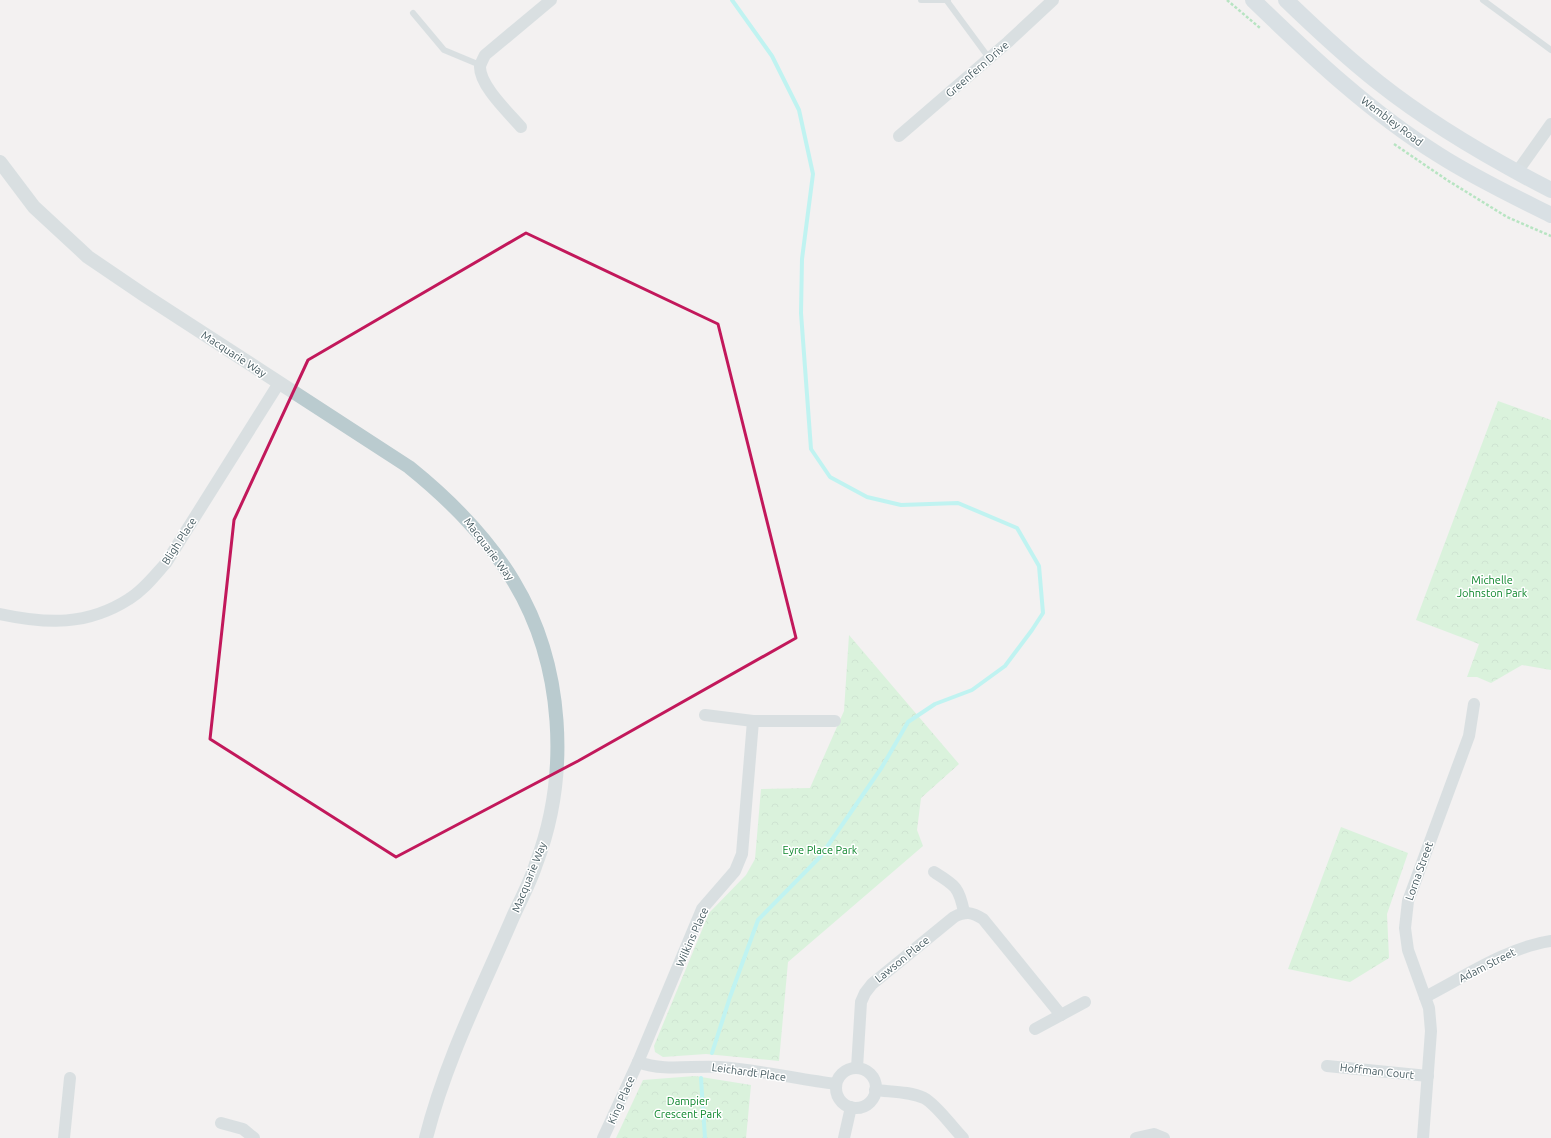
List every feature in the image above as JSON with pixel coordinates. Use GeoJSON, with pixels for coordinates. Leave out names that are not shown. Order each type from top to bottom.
{"type":"FeatureCollection","features":[{"type":"Feature","properties":{"kind":"main road","name":"Wembley Road"},"geometry":{"type":"LineString","coordinates":[[1253,0],[1318,63],[1396,126],[1483,182],[1551,215]]}},
{"type":"Feature","properties":{"kind":"main road","name":"Wembley Road"},"geometry":{"type":"LineString","coordinates":[[1286,0],[1334,46],[1380,84],[1440,127],[1551,190]]}},
{"type":"Feature","properties":{"kind":"street"},"geometry":{"type":"LineString","coordinates":[[521,128],[484,83],[480,65],[485,55],[551,0]]}},
{"type":"Feature","properties":{"kind":"street","name":"Greenfern Drive"},"geometry":{"type":"LineString","coordinates":[[899,136],[1053,0]]}},
{"type":"Feature","properties":{"kind":"street"},"geometry":{"type":"LineString","coordinates":[[1517,172],[1551,124]]}},
{"type":"Feature","properties":{"kind":"street","name":"Macquarie Way"},"geometry":{"type":"LineString","coordinates":[[0,162],[34,207],[88,257],[409,467],[438,490],[468,520],[493,551],[515,583],[531,615],[544,653],[553,691],[557,727],[553,802],[547,831],[536,864],[444,1078],[434,1105],[426,1138]]}},
{"type":"Feature","properties":{"kind":"street","name":"Bligh Place"},"geometry":{"type":"LineString","coordinates":[[0,614],[32,621],[58,622],[86,617],[110,609],[130,599],[147,584],[166,563],[279,383]]}},
{"type":"Feature","properties":{"kind":"street","name":"Lorna Street"},"geometry":{"type":"LineString","coordinates":[[1423,1138],[1431,1031],[1429,1008],[1408,950],[1405,928],[1408,901],[1469,736],[1474,704]]}},
{"type":"Feature","properties":{"kind":"street"},"geometry":{"type":"LineString","coordinates":[[705,715],[753,721],[836,721]]}},
{"type":"Feature","properties":{"kind":"street","name":"Wilkins Place"},"geometry":{"type":"LineString","coordinates":[[638,1062],[702,909],[735,871],[742,854],[753,721]]}},
{"type":"Feature","properties":{"kind":"street"},"geometry":{"type":"LineString","coordinates":[[934,872],[954,885],[961,896],[964,912],[973,913],[983,919],[1061,1015]]}},
{"type":"Feature","properties":{"kind":"street","name":"Lawson Place"},"geometry":{"type":"LineString","coordinates":[[857,1068],[861,1002],[865,992],[872,984],[954,917],[964,912]]}},
{"type":"Feature","properties":{"kind":"street","name":"Adam Street"},"geometry":{"type":"LineString","coordinates":[[1425,996],[1515,950],[1538,943],[1551,941]]}},
{"type":"Feature","properties":{"kind":"street"},"geometry":{"type":"LineString","coordinates":[[1034,1029],[1086,1002]]}},
{"type":"Feature","properties":{"kind":"street","name":"Leichardt Place"},"geometry":{"type":"LineString","coordinates":[[638,1062],[663,1069],[722,1067],[836,1084]]}},
{"type":"Feature","properties":{"kind":"street","name":"King Place"},"geometry":{"type":"LineString","coordinates":[[603,1138],[638,1062]]}},
{"type":"Feature","properties":{"kind":"street","name":"Hoffman Court"},"geometry":{"type":"LineString","coordinates":[[1327,1066],[1428,1076]]}},
{"type":"Feature","properties":{"kind":"street"},"geometry":{"type":"LineString","coordinates":[[851,1068],[857,1068],[863,1070],[872,1078],[875,1090],[873,1096],[864,1106],[851,1107],[841,1101],[838,1096],[836,1084],[841,1074],[851,1068]]}},
{"type":"Feature","properties":{"kind":"street"},"geometry":{"type":"LineString","coordinates":[[64,1138],[70,1078]]}},
{"type":"Feature","properties":{"kind":"street"},"geometry":{"type":"LineString","coordinates":[[875,1090],[911,1094],[924,1098],[933,1105],[963,1138]]}},
{"type":"Feature","properties":{"kind":"street"},"geometry":{"type":"LineString","coordinates":[[844,1138],[851,1107]]}},
{"type":"Feature","properties":{"kind":"street"},"geometry":{"type":"LineString","coordinates":[[221,1123],[243,1129],[254,1138]]}},
{"type":"Feature","properties":{"kind":"street"},"geometry":{"type":"LineString","coordinates":[[1136,1138],[1154,1134],[1164,1138]]}},
{"type":"Feature","properties":{"kind":"lane"},"geometry":{"type":"LineString","coordinates":[[921,0],[948,0],[989,58]]}},
{"type":"Feature","properties":{"kind":"lane"},"geometry":{"type":"LineString","coordinates":[[1483,0],[1551,50]]}},
{"type":"Feature","properties":{"kind":"lane"},"geometry":{"type":"LineString","coordinates":[[413,13],[444,50],[480,65]]}},
{"type":"Feature","properties":{"kind":"highlighted area"},"geometry":{"type":"Polygon","coordinates":[[[526,233],[718,324],[796,638],[578,761],[396,857],[210,739],[234,520],[308,360],[526,233]]]}},
{"type":"Feature","properties":{"kind":"green space","name":"Michelle Johnston Park"},"geometry":{"type":"Polygon","coordinates":[[[1498,401],[1551,420],[1551,670],[1522,665],[1491,683],[1477,677],[1467,677],[1479,644],[1416,620],[1498,401]]]}},
{"type":"Feature","properties":{"kind":"green space","name":"Eyre Place Park"},"geometry":{"type":"Polygon","coordinates":[[[849,635],[959,764],[921,798],[917,830],[923,846],[788,962],[779,1061],[706,1054],[663,1057],[655,1052],[654,1046],[709,913],[746,875],[755,859],[761,789],[810,788],[844,711],[849,635]]]}},
{"type":"Feature","properties":{"kind":"green space"},"geometry":{"type":"Polygon","coordinates":[[[1341,827],[1408,853],[1387,914],[1389,958],[1350,982],[1288,969],[1341,827]]]}},
{"type":"Feature","properties":{"kind":"green space","name":"Dampier Crescent Park"},"geometry":{"type":"Polygon","coordinates":[[[695,1076],[751,1085],[746,1138],[616,1138],[643,1080],[695,1076]]]}},
{"type":"Feature","properties":{"kind":"waterway"},"geometry":{"type":"LineString","coordinates":[[712,1053],[730,997],[758,920],[820,857],[882,767],[908,722],[935,704],[972,690],[1005,666],[1043,613],[1039,566],[1017,528],[958,503],[901,505],[867,497],[830,477],[811,449],[801,313],[802,259],[813,174],[799,110],[772,56],[732,0]]}},
{"type":"Feature","properties":{"kind":"waterway"},"geometry":{"type":"LineString","coordinates":[[701,1078],[705,1138]]}}]}
